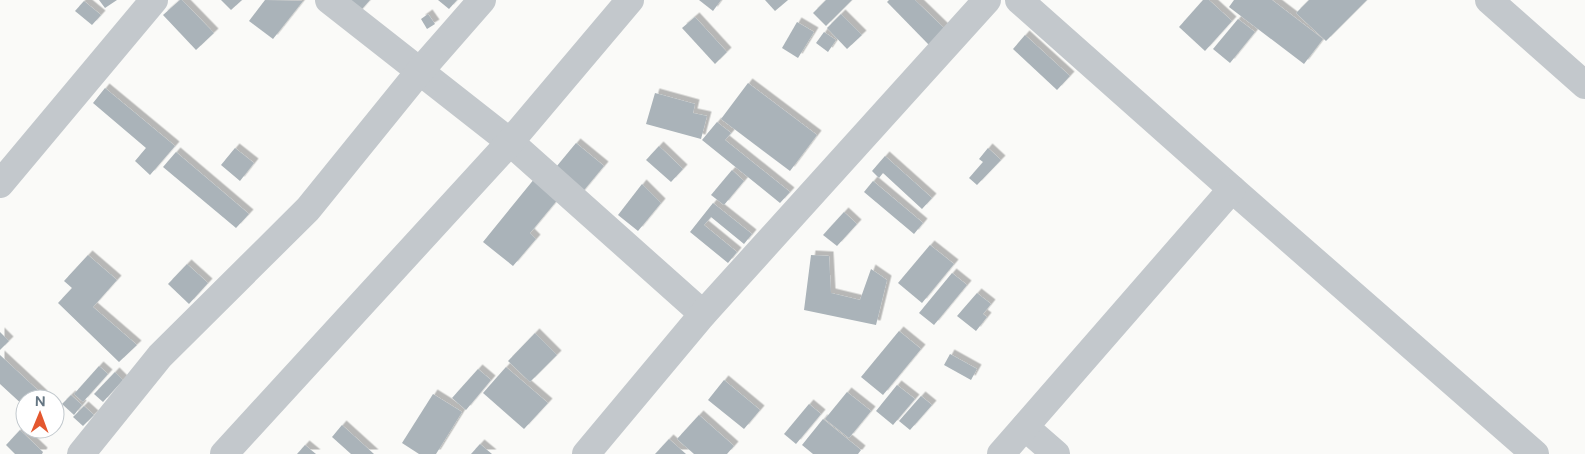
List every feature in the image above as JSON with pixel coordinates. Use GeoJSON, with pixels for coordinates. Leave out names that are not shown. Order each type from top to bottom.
{"type":"FeatureCollection","features":[{"type":"Feature","properties":{"kind":"street"},"geometry":{"type":"LineString","coordinates":[[0,184],[154,0]]}},
{"type":"Feature","properties":{"kind":"street"},"geometry":{"type":"LineString","coordinates":[[329,0],[510,142],[703,314]]}},
{"type":"Feature","properties":{"kind":"street"},"geometry":{"type":"LineString","coordinates":[[81,454],[160,356],[308,209],[419,72],[482,0]]}},
{"type":"Feature","properties":{"kind":"street"},"geometry":{"type":"LineString","coordinates":[[224,454],[510,142],[630,0]]}},
{"type":"Feature","properties":{"kind":"street"},"geometry":{"type":"LineString","coordinates":[[586,454],[703,314],[987,0]]}},
{"type":"Feature","properties":{"kind":"street"},"geometry":{"type":"LineString","coordinates":[[1019,0],[1232,190],[1535,454]]}},
{"type":"Feature","properties":{"kind":"street"},"geometry":{"type":"LineString","coordinates":[[1489,0],[1585,85]]}},
{"type":"Feature","properties":{"kind":"street"},"geometry":{"type":"LineString","coordinates":[[1001,454],[1232,190]]}},
{"type":"Feature","properties":{"kind":"street"},"geometry":{"type":"LineString","coordinates":[[1025,427],[1056,454]]}},
{"type":"Feature","properties":{"kind":"building"},"geometry":{"type":"Polygon","coordinates":[[[99,0],[117,0],[105,8],[99,0]]]}},
{"type":"Feature","properties":{"kind":"building"},"geometry":{"type":"Polygon","coordinates":[[[180,0],[214,33],[196,50],[163,15],[180,0]]]}},
{"type":"Feature","properties":{"kind":"building"},"geometry":{"type":"Polygon","coordinates":[[[221,0],[242,0],[231,10],[221,0]]]}},
{"type":"Feature","properties":{"kind":"building"},"geometry":{"type":"Polygon","coordinates":[[[265,0],[303,1],[273,39],[249,21],[265,0]]]}},
{"type":"Feature","properties":{"kind":"building"},"geometry":{"type":"Polygon","coordinates":[[[334,0],[370,0],[354,18],[334,0]]]}},
{"type":"Feature","properties":{"kind":"building"},"geometry":{"type":"Polygon","coordinates":[[[438,0],[457,0],[449,9],[438,0]]]}},
{"type":"Feature","properties":{"kind":"building"},"geometry":{"type":"Polygon","coordinates":[[[699,0],[721,0],[713,11],[699,0]]]}},
{"type":"Feature","properties":{"kind":"building"},"geometry":{"type":"Polygon","coordinates":[[[765,0],[788,0],[775,11],[765,0]]]}},
{"type":"Feature","properties":{"kind":"building"},"geometry":{"type":"Polygon","coordinates":[[[826,0],[852,0],[826,26],[813,13],[826,0]]]}},
{"type":"Feature","properties":{"kind":"building"},"geometry":{"type":"Polygon","coordinates":[[[889,0],[915,0],[945,29],[929,45],[887,2],[889,0]]]}},
{"type":"Feature","properties":{"kind":"building"},"geometry":{"type":"Polygon","coordinates":[[[1203,0],[1209,0],[1232,21],[1205,51],[1179,27],[1203,0]]]}},
{"type":"Feature","properties":{"kind":"building"},"geometry":{"type":"Polygon","coordinates":[[[1234,0],[1272,0],[1323,39],[1304,64],[1229,7],[1234,0]]]}},
{"type":"Feature","properties":{"kind":"building"},"geometry":{"type":"Polygon","coordinates":[[[1309,0],[1367,0],[1326,41],[1296,13],[1309,0]]]}},
{"type":"Feature","properties":{"kind":"building"},"geometry":{"type":"Polygon","coordinates":[[[84,1],[101,15],[92,25],[75,11],[84,1]]]}},
{"type":"Feature","properties":{"kind":"building"},"geometry":{"type":"Polygon","coordinates":[[[428,14],[435,24],[427,29],[421,19],[428,14]]]}},
{"type":"Feature","properties":{"kind":"building"},"geometry":{"type":"Polygon","coordinates":[[[841,14],[862,35],[847,49],[827,28],[841,14]]]}},
{"type":"Feature","properties":{"kind":"building"},"geometry":{"type":"Polygon","coordinates":[[[695,17],[727,52],[715,64],[682,28],[695,17]]]}},
{"type":"Feature","properties":{"kind":"building"},"geometry":{"type":"Polygon","coordinates":[[[1238,19],[1255,32],[1230,63],[1213,49],[1238,19]]]}},
{"type":"Feature","properties":{"kind":"building"},"geometry":{"type":"Polygon","coordinates":[[[797,22],[814,32],[798,58],[782,48],[797,22]]]}},
{"type":"Feature","properties":{"kind":"building"},"geometry":{"type":"Polygon","coordinates":[[[824,32],[836,40],[828,52],[816,43],[824,32]]]}},
{"type":"Feature","properties":{"kind":"building"},"geometry":{"type":"Polygon","coordinates":[[[1025,35],[1070,76],[1057,90],[1013,49],[1025,35]]]}},
{"type":"Feature","properties":{"kind":"building"},"geometry":{"type":"Polygon","coordinates":[[[748,83],[817,135],[790,171],[721,119],[748,83]]]}},
{"type":"Feature","properties":{"kind":"building"},"geometry":{"type":"Polygon","coordinates":[[[105,88],[175,146],[150,175],[135,161],[146,148],[93,103],[105,88]]]}},
{"type":"Feature","properties":{"kind":"building"},"geometry":{"type":"Polygon","coordinates":[[[655,93],[695,104],[693,113],[707,116],[701,139],[646,124],[655,93]]]}},
{"type":"Feature","properties":{"kind":"building"},"geometry":{"type":"Polygon","coordinates":[[[717,122],[731,133],[725,140],[790,192],[780,203],[702,140],[717,122]]]}},
{"type":"Feature","properties":{"kind":"building"},"geometry":{"type":"Polygon","coordinates":[[[576,143],[604,166],[580,195],[552,172],[576,143]]]}},
{"type":"Feature","properties":{"kind":"building"},"geometry":{"type":"Polygon","coordinates":[[[659,146],[683,169],[671,182],[646,160],[659,146]]]}},
{"type":"Feature","properties":{"kind":"building"},"geometry":{"type":"Polygon","coordinates":[[[235,148],[254,163],[240,181],[221,165],[235,148]]]}},
{"type":"Feature","properties":{"kind":"building"},"geometry":{"type":"Polygon","coordinates":[[[988,148],[1001,160],[977,185],[969,178],[983,162],[979,159],[988,148]]]}},
{"type":"Feature","properties":{"kind":"building"},"geometry":{"type":"Polygon","coordinates":[[[176,152],[249,214],[236,228],[163,167],[176,152]]]}},
{"type":"Feature","properties":{"kind":"building"},"geometry":{"type":"Polygon","coordinates":[[[885,156],[932,198],[922,209],[883,173],[879,178],[872,171],[885,156]]]}},
{"type":"Feature","properties":{"kind":"building"},"geometry":{"type":"Polygon","coordinates":[[[732,170],[744,181],[724,205],[711,195],[732,170]]]}},
{"type":"Feature","properties":{"kind":"building"},"geometry":{"type":"Polygon","coordinates":[[[535,178],[559,198],[530,233],[536,239],[513,266],[483,242],[535,178]]]}},
{"type":"Feature","properties":{"kind":"building"},"geometry":{"type":"Polygon","coordinates":[[[873,181],[923,223],[914,234],[864,192],[873,181]]]}},
{"type":"Feature","properties":{"kind":"building"},"geometry":{"type":"Polygon","coordinates":[[[642,184],[661,203],[638,231],[618,215],[642,184]]]}},
{"type":"Feature","properties":{"kind":"building"},"geometry":{"type":"Polygon","coordinates":[[[713,203],[752,234],[744,244],[711,217],[704,225],[737,252],[728,263],[690,232],[713,203]]]}},
{"type":"Feature","properties":{"kind":"building"},"geometry":{"type":"Polygon","coordinates":[[[844,212],[857,224],[837,246],[823,235],[844,212]]]}},
{"type":"Feature","properties":{"kind":"building"},"geometry":{"type":"Polygon","coordinates":[[[930,245],[954,264],[922,303],[898,283],[930,245]]]}},
{"type":"Feature","properties":{"kind":"building"},"geometry":{"type":"Polygon","coordinates":[[[88,255],[117,280],[93,307],[137,345],[119,362],[58,303],[72,288],[64,281],[88,255]]]}},
{"type":"Feature","properties":{"kind":"building"},"geometry":{"type":"Polygon","coordinates":[[[811,255],[829,256],[831,293],[860,300],[871,269],[887,280],[876,325],[804,310],[811,255]]]}},
{"type":"Feature","properties":{"kind":"building"},"geometry":{"type":"Polygon","coordinates":[[[187,264],[208,283],[189,304],[168,284],[187,264]]]}},
{"type":"Feature","properties":{"kind":"building"},"geometry":{"type":"Polygon","coordinates":[[[952,273],[967,285],[934,325],[919,313],[952,273]]]}},
{"type":"Feature","properties":{"kind":"building"},"geometry":{"type":"Polygon","coordinates":[[[977,293],[991,304],[983,314],[987,317],[976,331],[957,316],[977,293]]]}},
{"type":"Feature","properties":{"kind":"building"},"geometry":{"type":"Polygon","coordinates":[[[899,331],[921,349],[883,395],[861,377],[899,331]]]}},
{"type":"Feature","properties":{"kind":"building"},"geometry":{"type":"Polygon","coordinates":[[[0,332],[9,341],[0,350],[0,332]]]}},
{"type":"Feature","properties":{"kind":"building"},"geometry":{"type":"Polygon","coordinates":[[[535,333],[557,355],[530,382],[508,361],[535,333]]]}},
{"type":"Feature","properties":{"kind":"building"},"geometry":{"type":"Polygon","coordinates":[[[950,354],[977,369],[971,380],[944,365],[950,354]]]}},
{"type":"Feature","properties":{"kind":"building"},"geometry":{"type":"Polygon","coordinates":[[[0,355],[37,389],[15,389],[15,398],[0,384],[0,355]]]}},
{"type":"Feature","properties":{"kind":"building"},"geometry":{"type":"Polygon","coordinates":[[[99,366],[108,374],[83,402],[74,394],[99,366]]]}},
{"type":"Feature","properties":{"kind":"building"},"geometry":{"type":"Polygon","coordinates":[[[506,367],[548,403],[524,429],[483,393],[506,367]]]}},
{"type":"Feature","properties":{"kind":"building"},"geometry":{"type":"Polygon","coordinates":[[[478,369],[491,380],[466,410],[452,398],[478,369]]]}},
{"type":"Feature","properties":{"kind":"building"},"geometry":{"type":"Polygon","coordinates":[[[115,372],[123,380],[103,402],[94,394],[115,372]]]}},
{"type":"Feature","properties":{"kind":"building"},"geometry":{"type":"Polygon","coordinates":[[[724,380],[760,410],[744,429],[708,400],[724,380]]]}},
{"type":"Feature","properties":{"kind":"building"},"geometry":{"type":"Polygon","coordinates":[[[897,385],[915,399],[893,425],[876,411],[897,385]]]}},
{"type":"Feature","properties":{"kind":"building"},"geometry":{"type":"Polygon","coordinates":[[[847,392],[871,411],[849,438],[825,419],[847,392]]]}},
{"type":"Feature","properties":{"kind":"building"},"geometry":{"type":"Polygon","coordinates":[[[433,394],[462,412],[436,454],[419,454],[402,443],[433,394]]]}},
{"type":"Feature","properties":{"kind":"building"},"geometry":{"type":"Polygon","coordinates":[[[71,395],[82,405],[74,415],[65,407],[65,401],[71,395]]]}},
{"type":"Feature","properties":{"kind":"building"},"geometry":{"type":"Polygon","coordinates":[[[921,396],[932,405],[910,430],[899,421],[921,396]]]}},
{"type":"Feature","properties":{"kind":"building"},"geometry":{"type":"Polygon","coordinates":[[[809,404],[821,414],[796,444],[784,434],[809,404]]]}},
{"type":"Feature","properties":{"kind":"building"},"geometry":{"type":"Polygon","coordinates":[[[84,406],[94,415],[83,426],[73,417],[84,406]]]}},
{"type":"Feature","properties":{"kind":"building"},"geometry":{"type":"Polygon","coordinates":[[[699,415],[734,446],[727,454],[694,454],[677,439],[699,415]]]}},
{"type":"Feature","properties":{"kind":"building"},"geometry":{"type":"Polygon","coordinates":[[[823,419],[861,450],[858,454],[813,454],[802,445],[823,419]]]}},
{"type":"Feature","properties":{"kind":"building"},"geometry":{"type":"Polygon","coordinates":[[[342,425],[374,454],[351,454],[332,437],[342,425]]]}},
{"type":"Feature","properties":{"kind":"building"},"geometry":{"type":"Polygon","coordinates":[[[15,435],[15,439],[29,439],[43,452],[42,454],[15,454],[6,445],[15,435]]]}},
{"type":"Feature","properties":{"kind":"building"},"geometry":{"type":"Polygon","coordinates":[[[669,439],[686,454],[655,454],[669,439]]]}},
{"type":"Feature","properties":{"kind":"building"},"geometry":{"type":"Polygon","coordinates":[[[480,444],[492,454],[471,454],[480,444]]]}},
{"type":"Feature","properties":{"kind":"building"},"geometry":{"type":"Polygon","coordinates":[[[305,445],[316,454],[297,454],[305,445]]]}}]}
